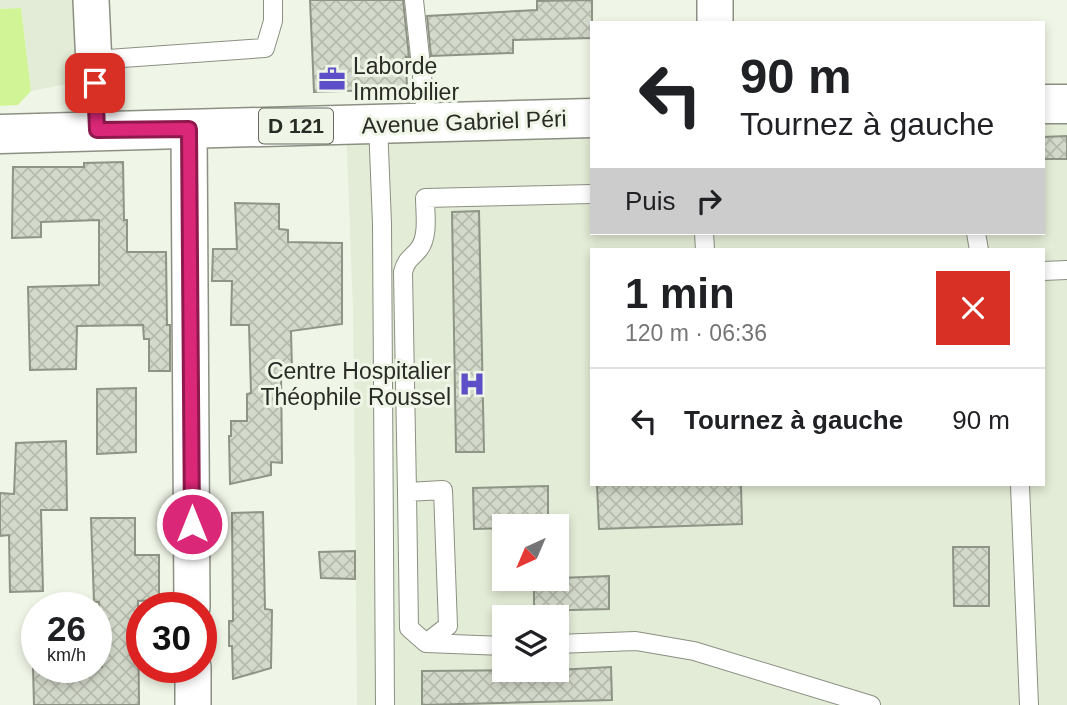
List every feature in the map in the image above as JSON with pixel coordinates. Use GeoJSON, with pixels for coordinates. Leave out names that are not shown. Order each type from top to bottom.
{"type":"FeatureCollection","features":[{"type":"Feature","properties":{"kind":"main road"},"geometry":{"type":"LineString","coordinates":[[1045,104],[1067,104]]}},
{"type":"Feature","properties":{"kind":"main road","name":"Avenue Gabriel Péri"},"geometry":{"type":"LineString","coordinates":[[0,134],[590,118]]}},
{"type":"Feature","properties":{"kind":"street"},"geometry":{"type":"LineString","coordinates":[[91,0],[97,130]]}},
{"type":"Feature","properties":{"kind":"street"},"geometry":{"type":"LineString","coordinates":[[715,0],[715,21]]}},
{"type":"Feature","properties":{"kind":"street"},"geometry":{"type":"LineString","coordinates":[[189,129],[192,592]]}},
{"type":"Feature","properties":{"kind":"street"},"geometry":{"type":"LineString","coordinates":[[193,683],[193,705]]}},
{"type":"Feature","properties":{"kind":"lane"},"geometry":{"type":"LineString","coordinates":[[94,60],[265,48],[273,21],[273,0]]}},
{"type":"Feature","properties":{"kind":"lane"},"geometry":{"type":"LineString","coordinates":[[414,0],[427,123]]}},
{"type":"Feature","properties":{"kind":"lane"},"geometry":{"type":"LineString","coordinates":[[378,124],[382,238],[385,705]]}},
{"type":"Feature","properties":{"kind":"lane"},"geometry":{"type":"LineString","coordinates":[[492,646],[426,643],[410,628],[403,272],[407,259],[420,248],[425,234],[425,198],[590,194]]}},
{"type":"Feature","properties":{"kind":"lane"},"geometry":{"type":"LineString","coordinates":[[1045,271],[1067,270]]}},
{"type":"Feature","properties":{"kind":"lane"},"geometry":{"type":"LineString","coordinates":[[1020,486],[1029,705]]}},
{"type":"Feature","properties":{"kind":"lane"},"geometry":{"type":"LineString","coordinates":[[407,492],[443,490],[447,626],[426,643]]}},
{"type":"Feature","properties":{"kind":"lane"},"geometry":{"type":"LineString","coordinates":[[569,644],[636,641],[694,651],[871,705]]}},
{"type":"Feature","properties":{"kind":"shaded area"},"geometry":{"type":"Polygon","coordinates":[[[0,0],[74,0],[77,82],[31,91],[21,8],[0,9],[0,0]]]}},
{"type":"Feature","properties":{"kind":"shaded area","name":"Centre Hospitalier Théophile Roussel"},"geometry":{"type":"Polygon","coordinates":[[[1045,105],[1067,105],[1067,705],[357,705],[353,311],[346,125],[590,119],[590,235],[1045,235],[1045,105]]]}},
{"type":"Feature","properties":{"kind":"green space"},"geometry":{"type":"Polygon","coordinates":[[[21,8],[31,91],[18,105],[0,106],[0,9],[21,8]]]}},
{"type":"Feature","properties":{"kind":"building"},"geometry":{"type":"Polygon","coordinates":[[[310,0],[403,0],[409,57],[406,57],[407,89],[314,92],[310,0]]]}},
{"type":"Feature","properties":{"kind":"building"},"geometry":{"type":"Polygon","coordinates":[[[592,0],[590,38],[513,40],[513,53],[431,56],[427,16],[537,10],[537,1],[592,0]]]}},
{"type":"Feature","properties":{"kind":"building"},"geometry":{"type":"Polygon","coordinates":[[[1067,136],[1067,159],[1045,159],[1045,137],[1067,136]]]}},
{"type":"Feature","properties":{"kind":"building"},"geometry":{"type":"Polygon","coordinates":[[[123,162],[127,252],[166,252],[170,371],[149,371],[149,339],[144,339],[143,325],[77,326],[76,369],[30,370],[28,287],[99,285],[99,220],[41,222],[41,237],[12,238],[13,167],[84,167],[84,163],[123,162]]]}},
{"type":"Feature","properties":{"kind":"building"},"geometry":{"type":"Polygon","coordinates":[[[235,203],[279,204],[279,229],[288,230],[288,242],[342,243],[342,324],[291,331],[292,369],[281,369],[282,463],[271,462],[271,475],[230,484],[231,421],[247,421],[247,394],[251,393],[249,325],[231,325],[232,281],[212,281],[213,249],[237,249],[235,203]]]}},
{"type":"Feature","properties":{"kind":"building"},"geometry":{"type":"Polygon","coordinates":[[[479,211],[484,452],[456,452],[452,212],[479,211]]]}},
{"type":"Feature","properties":{"kind":"building"},"geometry":{"type":"Polygon","coordinates":[[[136,388],[136,452],[97,454],[97,389],[136,388]]]}},
{"type":"Feature","properties":{"kind":"building"},"geometry":{"type":"Polygon","coordinates":[[[66,441],[67,510],[41,510],[43,591],[10,592],[9,535],[0,536],[0,493],[14,494],[16,443],[66,441]]]}},
{"type":"Feature","properties":{"kind":"building"},"geometry":{"type":"Polygon","coordinates":[[[548,486],[548,514],[492,514],[492,529],[474,529],[473,488],[548,486]]]}},
{"type":"Feature","properties":{"kind":"building"},"geometry":{"type":"Polygon","coordinates":[[[597,486],[741,486],[742,524],[599,529],[597,486]]]}},
{"type":"Feature","properties":{"kind":"building"},"geometry":{"type":"Polygon","coordinates":[[[263,512],[265,609],[272,610],[271,668],[233,679],[232,646],[229,646],[229,621],[233,621],[232,513],[263,512]]]}},
{"type":"Feature","properties":{"kind":"building"},"geometry":{"type":"Polygon","coordinates":[[[91,518],[135,518],[135,555],[159,555],[159,592],[126,592],[126,683],[139,683],[139,705],[34,705],[33,683],[112,683],[112,592],[94,592],[91,518]]]}},
{"type":"Feature","properties":{"kind":"building"},"geometry":{"type":"Polygon","coordinates":[[[953,547],[989,547],[989,606],[954,606],[953,547]]]}},
{"type":"Feature","properties":{"kind":"building"},"geometry":{"type":"Polygon","coordinates":[[[355,551],[355,579],[321,578],[319,552],[355,551]]]}},
{"type":"Feature","properties":{"kind":"building"},"geometry":{"type":"Polygon","coordinates":[[[609,576],[609,609],[569,610],[569,605],[534,605],[534,592],[569,592],[569,578],[609,576]]]}},
{"type":"Feature","properties":{"kind":"building"},"geometry":{"type":"Polygon","coordinates":[[[611,667],[612,700],[422,705],[422,671],[492,670],[492,682],[569,682],[569,669],[611,667]]]}},
{"type":"Feature","properties":{"kind":"place","name":"Laborde Immobilier"},"geometry":{"type":"Point","coordinates":[332,79]}},
{"type":"Feature","properties":{"kind":"place","name":"Centre Hospitalier Théophile Roussel"},"geometry":{"type":"Point","coordinates":[472,384]}},
{"type":"Feature","properties":{"kind":"route"},"geometry":{"type":"LineString","coordinates":[[95,83],[97,130],[189,129],[192,524]]}}]}
